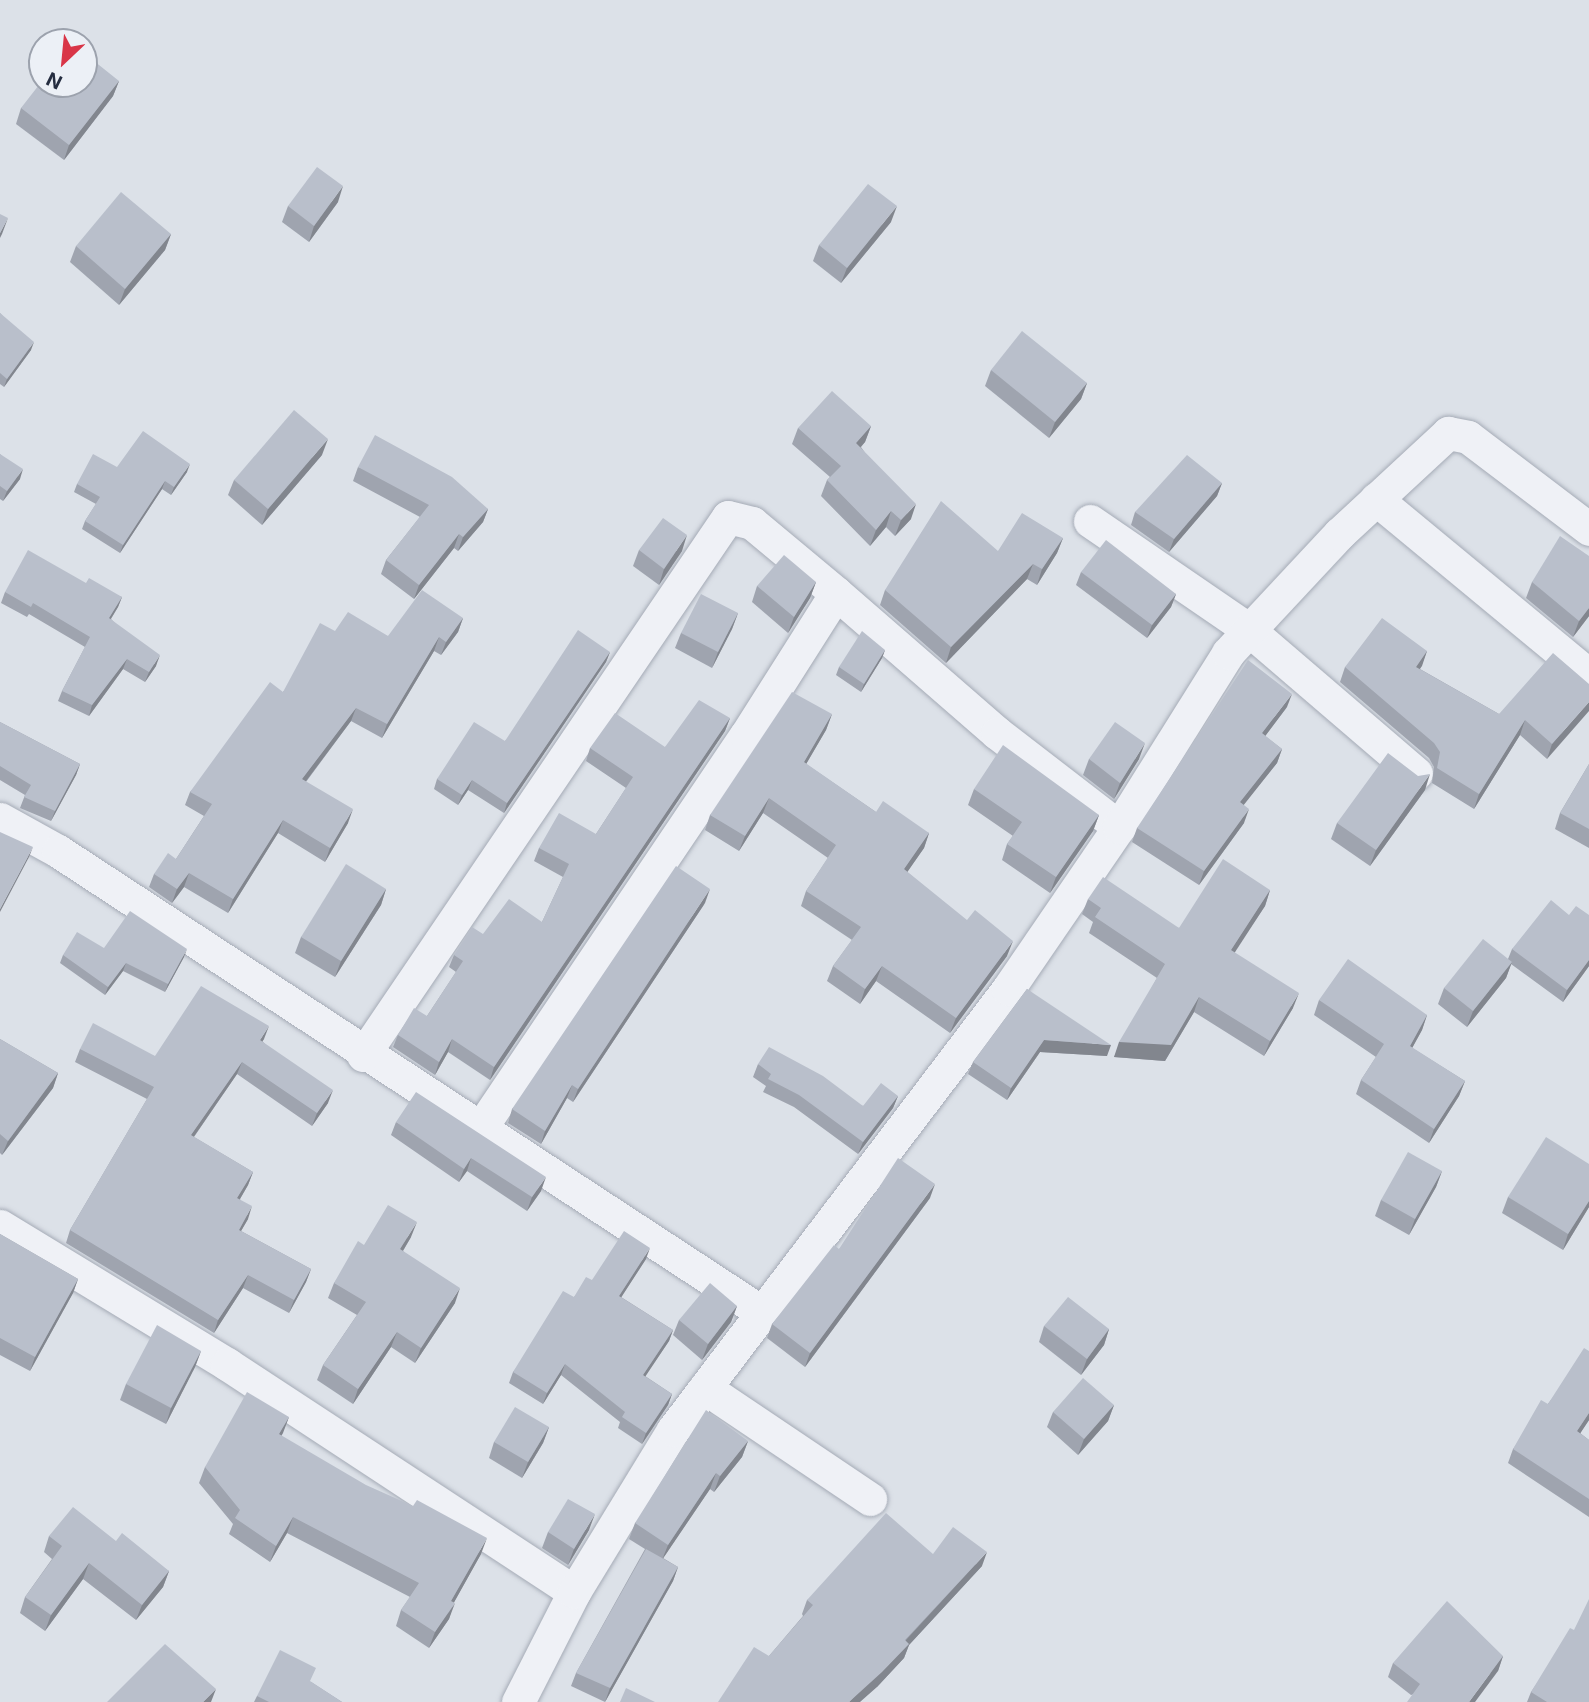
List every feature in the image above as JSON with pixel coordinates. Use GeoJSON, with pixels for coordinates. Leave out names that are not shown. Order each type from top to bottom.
{"type":"FeatureCollection","features":[{"type":"Feature","properties":{"kind":"street"},"geometry":{"type":"LineString","coordinates":[[518,1702],[574,1592],[673,1430],[1008,989],[1119,827],[1228,653],[1376,499],[1448,433],[1468,437],[1589,530]]}},
{"type":"Feature","properties":{"kind":"street"},"geometry":{"type":"LineString","coordinates":[[1376,499],[1589,675]]}},
{"type":"Feature","properties":{"kind":"street"},"geometry":{"type":"LineString","coordinates":[[363,1055],[728,517],[752,523],[997,733],[1119,827]]}},
{"type":"Feature","properties":{"kind":"street"},"geometry":{"type":"LineString","coordinates":[[1090,521],[1250,630],[1416,773]]}},
{"type":"Feature","properties":{"kind":"street"},"geometry":{"type":"LineString","coordinates":[[480,1129],[739,747],[836,593]]}},
{"type":"Feature","properties":{"kind":"street"},"geometry":{"type":"LineString","coordinates":[[0,819],[284,998],[363,1055],[763,1313]]}},
{"type":"Feature","properties":{"kind":"street"},"geometry":{"type":"LineString","coordinates":[[0,1226],[227,1364],[574,1592]]}},
{"type":"Feature","properties":{"kind":"street"},"geometry":{"type":"LineString","coordinates":[[705,1388],[870,1499]]}},
{"type":"Feature","properties":{"kind":"building"},"geometry":{"type":"Polygon","coordinates":[[[98,64],[119,81],[69,145],[21,108],[29,98],[98,98],[98,64]]]}},
{"type":"Feature","properties":{"kind":"building"},"geometry":{"type":"Polygon","coordinates":[[[317,167],[343,186],[314,226],[288,206],[317,167]]]}},
{"type":"Feature","properties":{"kind":"building"},"geometry":{"type":"Polygon","coordinates":[[[868,184],[897,206],[847,268],[819,245],[868,184]]]}},
{"type":"Feature","properties":{"kind":"building"},"geometry":{"type":"Polygon","coordinates":[[[121,192],[171,234],[125,289],[76,246],[121,192]]]}},
{"type":"Feature","properties":{"kind":"building"},"geometry":{"type":"Polygon","coordinates":[[[0,214],[8,218],[0,233],[0,214]]]}},
{"type":"Feature","properties":{"kind":"building"},"geometry":{"type":"Polygon","coordinates":[[[0,313],[34,342],[7,379],[0,373],[0,313]]]}},
{"type":"Feature","properties":{"kind":"building"},"geometry":{"type":"Polygon","coordinates":[[[1022,331],[1087,383],[1055,422],[991,370],[1022,331]]]}},
{"type":"Feature","properties":{"kind":"building"},"geometry":{"type":"Polygon","coordinates":[[[832,391],[871,426],[856,443],[916,504],[901,520],[891,511],[876,530],[827,480],[841,466],[798,428],[832,391]]]}},
{"type":"Feature","properties":{"kind":"building"},"geometry":{"type":"Polygon","coordinates":[[[294,410],[328,439],[268,509],[234,480],[294,410]]]}},
{"type":"Feature","properties":{"kind":"building"},"geometry":{"type":"Polygon","coordinates":[[[143,431],[190,464],[174,487],[165,481],[123,545],[85,521],[100,497],[77,484],[93,454],[117,467],[143,431]]]}},
{"type":"Feature","properties":{"kind":"building"},"geometry":{"type":"Polygon","coordinates":[[[375,435],[452,477],[488,509],[463,537],[459,534],[419,585],[386,560],[429,505],[358,467],[375,435]]]}},
{"type":"Feature","properties":{"kind":"building"},"geometry":{"type":"Polygon","coordinates":[[[0,454],[23,469],[7,491],[0,486],[0,454]]]}},
{"type":"Feature","properties":{"kind":"building"},"geometry":{"type":"Polygon","coordinates":[[[1187,455],[1222,483],[1174,539],[1135,512],[1187,455]]]}},
{"type":"Feature","properties":{"kind":"building"},"geometry":{"type":"Polygon","coordinates":[[[941,501],[998,551],[1022,513],[1063,538],[1042,569],[1033,564],[951,647],[885,590],[941,501]]]}},
{"type":"Feature","properties":{"kind":"building"},"geometry":{"type":"Polygon","coordinates":[[[663,518],[687,535],[664,569],[639,550],[663,518]]]}},
{"type":"Feature","properties":{"kind":"building"},"geometry":{"type":"Polygon","coordinates":[[[1560,536],[1589,556],[1589,608],[1579,621],[1532,582],[1560,536]]]}},
{"type":"Feature","properties":{"kind":"building"},"geometry":{"type":"Polygon","coordinates":[[[1106,540],[1176,594],[1152,625],[1081,572],[1106,540]]]}},
{"type":"Feature","properties":{"kind":"building"},"geometry":{"type":"Polygon","coordinates":[[[28,550],[86,583],[89,578],[122,597],[109,618],[160,655],[149,672],[127,659],[92,705],[62,691],[90,637],[33,603],[31,607],[5,592],[28,550]]]}},
{"type":"Feature","properties":{"kind":"building"},"geometry":{"type":"Polygon","coordinates":[[[784,555],[816,582],[794,617],[757,586],[784,555]]]}},
{"type":"Feature","properties":{"kind":"building"},"geometry":{"type":"Polygon","coordinates":[[[422,590],[463,618],[446,642],[439,637],[387,724],[356,708],[302,779],[353,809],[330,848],[283,820],[233,899],[189,873],[177,889],[154,874],[168,853],[176,859],[212,804],[190,792],[270,682],[283,692],[320,623],[335,631],[348,612],[388,636],[422,590]]]}},
{"type":"Feature","properties":{"kind":"building"},"geometry":{"type":"Polygon","coordinates":[[[701,594],[738,613],[718,652],[681,633],[701,594]]]}},
{"type":"Feature","properties":{"kind":"building"},"geometry":{"type":"Polygon","coordinates":[[[1382,618],[1427,651],[1416,667],[1499,714],[1553,653],[1589,684],[1589,702],[1552,744],[1525,720],[1479,794],[1437,768],[1440,752],[1434,743],[1345,667],[1382,618]]]}},
{"type":"Feature","properties":{"kind":"building"},"geometry":{"type":"Polygon","coordinates":[[[578,630],[610,652],[507,803],[472,780],[462,795],[437,779],[474,722],[505,741],[578,630]]]}},
{"type":"Feature","properties":{"kind":"building"},"geometry":{"type":"Polygon","coordinates":[[[862,631],[885,650],[864,684],[839,667],[862,631]]]}},
{"type":"Feature","properties":{"kind":"building"},"geometry":{"type":"Polygon","coordinates":[[[1248,660],[1292,694],[1262,733],[1282,749],[1240,802],[1249,809],[1204,871],[1137,828],[1248,660]]]}},
{"type":"Feature","properties":{"kind":"building"},"geometry":{"type":"Polygon","coordinates":[[[792,692],[832,714],[804,762],[876,812],[883,801],[929,833],[904,869],[967,920],[975,910],[1013,941],[956,1018],[882,966],[865,989],[833,966],[861,927],[806,891],[836,845],[769,798],[745,836],[710,815],[792,692]]]}},
{"type":"Feature","properties":{"kind":"building"},"geometry":{"type":"Polygon","coordinates":[[[699,700],[730,718],[494,1067],[452,1039],[439,1062],[398,1035],[414,1008],[427,1016],[463,961],[454,955],[472,927],[483,934],[509,899],[542,922],[569,864],[539,848],[559,813],[596,834],[633,777],[590,748],[615,713],[665,747],[699,700]]]}},
{"type":"Feature","properties":{"kind":"building"},"geometry":{"type":"Polygon","coordinates":[[[0,722],[80,764],[55,811],[24,797],[31,785],[0,766],[0,722]]]}},
{"type":"Feature","properties":{"kind":"building"},"geometry":{"type":"Polygon","coordinates":[[[1115,722],[1145,743],[1120,783],[1089,759],[1115,722]]]}},
{"type":"Feature","properties":{"kind":"building"},"geometry":{"type":"Polygon","coordinates":[[[1003,745],[1099,815],[1056,877],[1007,844],[1022,822],[974,789],[1003,745]]]}},
{"type":"Feature","properties":{"kind":"building"},"geometry":{"type":"Polygon","coordinates":[[[1388,753],[1418,776],[1430,774],[1376,850],[1337,823],[1388,753]]]}},
{"type":"Feature","properties":{"kind":"building"},"geometry":{"type":"Polygon","coordinates":[[[1589,764],[1589,829],[1560,813],[1589,764]]]}},
{"type":"Feature","properties":{"kind":"building"},"geometry":{"type":"Polygon","coordinates":[[[0,832],[33,847],[0,909],[0,832]]]}},
{"type":"Feature","properties":{"kind":"building"},"geometry":{"type":"Polygon","coordinates":[[[1223,859],[1270,890],[1231,950],[1299,993],[1270,1041],[1199,997],[1171,1045],[1119,1042],[1165,964],[1095,917],[1101,908],[1088,899],[1103,877],[1179,928],[1223,859]]]}},
{"type":"Feature","properties":{"kind":"building"},"geometry":{"type":"Polygon","coordinates":[[[346,864],[386,889],[341,961],[301,937],[346,864]]]}},
{"type":"Feature","properties":{"kind":"building"},"geometry":{"type":"Polygon","coordinates":[[[676,866],[710,889],[578,1089],[572,1085],[545,1131],[512,1109],[676,866]]]}},
{"type":"Feature","properties":{"kind":"building"},"geometry":{"type":"Polygon","coordinates":[[[1551,900],[1569,915],[1576,906],[1589,915],[1589,960],[1567,990],[1512,949],[1551,900]]]}},
{"type":"Feature","properties":{"kind":"building"},"geometry":{"type":"Polygon","coordinates":[[[130,911],[187,949],[168,984],[126,963],[108,987],[63,955],[77,932],[104,948],[130,911]]]}},
{"type":"Feature","properties":{"kind":"building"},"geometry":{"type":"Polygon","coordinates":[[[1483,939],[1512,962],[1473,1011],[1444,988],[1483,939]]]}},
{"type":"Feature","properties":{"kind":"building"},"geometry":{"type":"Polygon","coordinates":[[[1348,959],[1427,1015],[1410,1046],[1465,1081],[1434,1129],[1361,1080],[1384,1044],[1319,1000],[1348,959]]]}},
{"type":"Feature","properties":{"kind":"building"},"geometry":{"type":"Polygon","coordinates":[[[201,986],[269,1026],[260,1040],[333,1090],[317,1113],[242,1062],[191,1135],[253,1172],[237,1198],[252,1206],[239,1230],[311,1269],[294,1300],[248,1275],[218,1320],[70,1230],[154,1087],[80,1049],[93,1023],[155,1056],[201,986]]]}},
{"type":"Feature","properties":{"kind":"building"},"geometry":{"type":"Polygon","coordinates":[[[1027,989],[1111,1045],[1044,1040],[1011,1088],[973,1062],[1027,989]]]}},
{"type":"Feature","properties":{"kind":"building"},"geometry":{"type":"Polygon","coordinates":[[[0,1039],[58,1073],[8,1141],[0,1134],[0,1039]]]}},
{"type":"Feature","properties":{"kind":"building"},"geometry":{"type":"Polygon","coordinates":[[[769,1047],[823,1076],[863,1106],[881,1083],[898,1096],[863,1142],[799,1095],[768,1079],[771,1074],[758,1064],[769,1047]]]}},
{"type":"Feature","properties":{"kind":"building"},"geometry":{"type":"Polygon","coordinates":[[[416,1092],[546,1177],[532,1197],[471,1158],[464,1169],[396,1122],[416,1092]]]}},
{"type":"Feature","properties":{"kind":"building"},"geometry":{"type":"Polygon","coordinates":[[[1546,1137],[1589,1164],[1589,1201],[1568,1234],[1508,1197],[1546,1137]]]}},
{"type":"Feature","properties":{"kind":"building"},"geometry":{"type":"Polygon","coordinates":[[[1408,1152],[1442,1171],[1415,1219],[1381,1200],[1408,1152]]]}},
{"type":"Feature","properties":{"kind":"building"},"geometry":{"type":"Polygon","coordinates":[[[898,1158],[935,1184],[810,1353],[772,1324],[834,1245],[839,1249],[898,1158]]]}},
{"type":"Feature","properties":{"kind":"building"},"geometry":{"type":"Polygon","coordinates":[[[388,1205],[417,1222],[400,1249],[460,1288],[421,1348],[397,1332],[358,1389],[323,1365],[366,1302],[334,1283],[358,1241],[364,1245],[388,1205]]]}},
{"type":"Feature","properties":{"kind":"building"},"geometry":{"type":"Polygon","coordinates":[[[624,1231],[650,1248],[619,1296],[673,1330],[643,1375],[672,1394],[646,1433],[622,1417],[625,1412],[565,1364],[547,1393],[513,1372],[563,1291],[574,1297],[586,1277],[592,1280],[624,1231]]]}},
{"type":"Feature","properties":{"kind":"building"},"geometry":{"type":"Polygon","coordinates":[[[0,1234],[78,1279],[35,1357],[0,1338],[0,1234]]]}},
{"type":"Feature","properties":{"kind":"building"},"geometry":{"type":"Polygon","coordinates":[[[710,1283],[737,1306],[708,1344],[679,1320],[710,1283]]]}},
{"type":"Feature","properties":{"kind":"building"},"geometry":{"type":"Polygon","coordinates":[[[1068,1297],[1109,1329],[1087,1359],[1044,1326],[1068,1297]]]}},
{"type":"Feature","properties":{"kind":"building"},"geometry":{"type":"Polygon","coordinates":[[[157,1325],[201,1351],[171,1408],[126,1384],[157,1325]]]}},
{"type":"Feature","properties":{"kind":"building"},"geometry":{"type":"Polygon","coordinates":[[[1584,1348],[1589,1351],[1589,1413],[1577,1431],[1589,1440],[1589,1499],[1513,1449],[1541,1400],[1548,1404],[1584,1348]]]}},
{"type":"Feature","properties":{"kind":"building"},"geometry":{"type":"Polygon","coordinates":[[[1083,1378],[1114,1405],[1084,1439],[1053,1412],[1083,1378]]]}},
{"type":"Feature","properties":{"kind":"building"},"geometry":{"type":"Polygon","coordinates":[[[247,1392],[289,1417],[279,1434],[366,1485],[413,1506],[417,1500],[487,1538],[451,1601],[455,1603],[435,1632],[401,1610],[419,1583],[293,1517],[276,1546],[235,1518],[240,1510],[205,1467],[247,1392]]]}},
{"type":"Feature","properties":{"kind":"building"},"geometry":{"type":"Polygon","coordinates":[[[515,1407],[549,1427],[528,1462],[494,1442],[515,1407]]]}},
{"type":"Feature","properties":{"kind":"building"},"geometry":{"type":"Polygon","coordinates":[[[706,1410],[748,1441],[720,1476],[716,1473],[668,1545],[635,1523],[706,1410]]]}},
{"type":"Feature","properties":{"kind":"building"},"geometry":{"type":"Polygon","coordinates":[[[568,1499],[595,1514],[574,1549],[548,1532],[568,1499]]]}},
{"type":"Feature","properties":{"kind":"building"},"geometry":{"type":"Polygon","coordinates":[[[73,1507],[116,1541],[122,1533],[169,1571],[142,1605],[89,1563],[51,1615],[25,1597],[62,1546],[49,1536],[73,1507]]]}},
{"type":"Feature","properties":{"kind":"building"},"geometry":{"type":"Polygon","coordinates":[[[886,1513],[933,1554],[953,1527],[987,1552],[905,1640],[909,1644],[849,1702],[718,1702],[754,1647],[769,1656],[813,1605],[807,1600],[886,1513]]]}},
{"type":"Feature","properties":{"kind":"building"},"geometry":{"type":"Polygon","coordinates":[[[646,1549],[678,1567],[610,1688],[576,1673],[646,1549]]]}},
{"type":"Feature","properties":{"kind":"building"},"geometry":{"type":"Polygon","coordinates":[[[1589,1599],[1589,1702],[1547,1702],[1531,1692],[1570,1628],[1574,1630],[1589,1599]]]}},
{"type":"Feature","properties":{"kind":"building"},"geometry":{"type":"Polygon","coordinates":[[[1447,1601],[1503,1656],[1469,1702],[1407,1702],[1420,1684],[1393,1663],[1447,1601]]]}},
{"type":"Feature","properties":{"kind":"building"},"geometry":{"type":"Polygon","coordinates":[[[165,1644],[216,1689],[203,1702],[107,1702],[165,1644]]]}},
{"type":"Feature","properties":{"kind":"building"},"geometry":{"type":"Polygon","coordinates":[[[280,1650],[316,1668],[310,1681],[342,1702],[269,1702],[257,1696],[280,1650]]]}},
{"type":"Feature","properties":{"kind":"building"},"geometry":{"type":"Polygon","coordinates":[[[626,1688],[655,1702],[620,1702],[626,1688]]]}}]}
